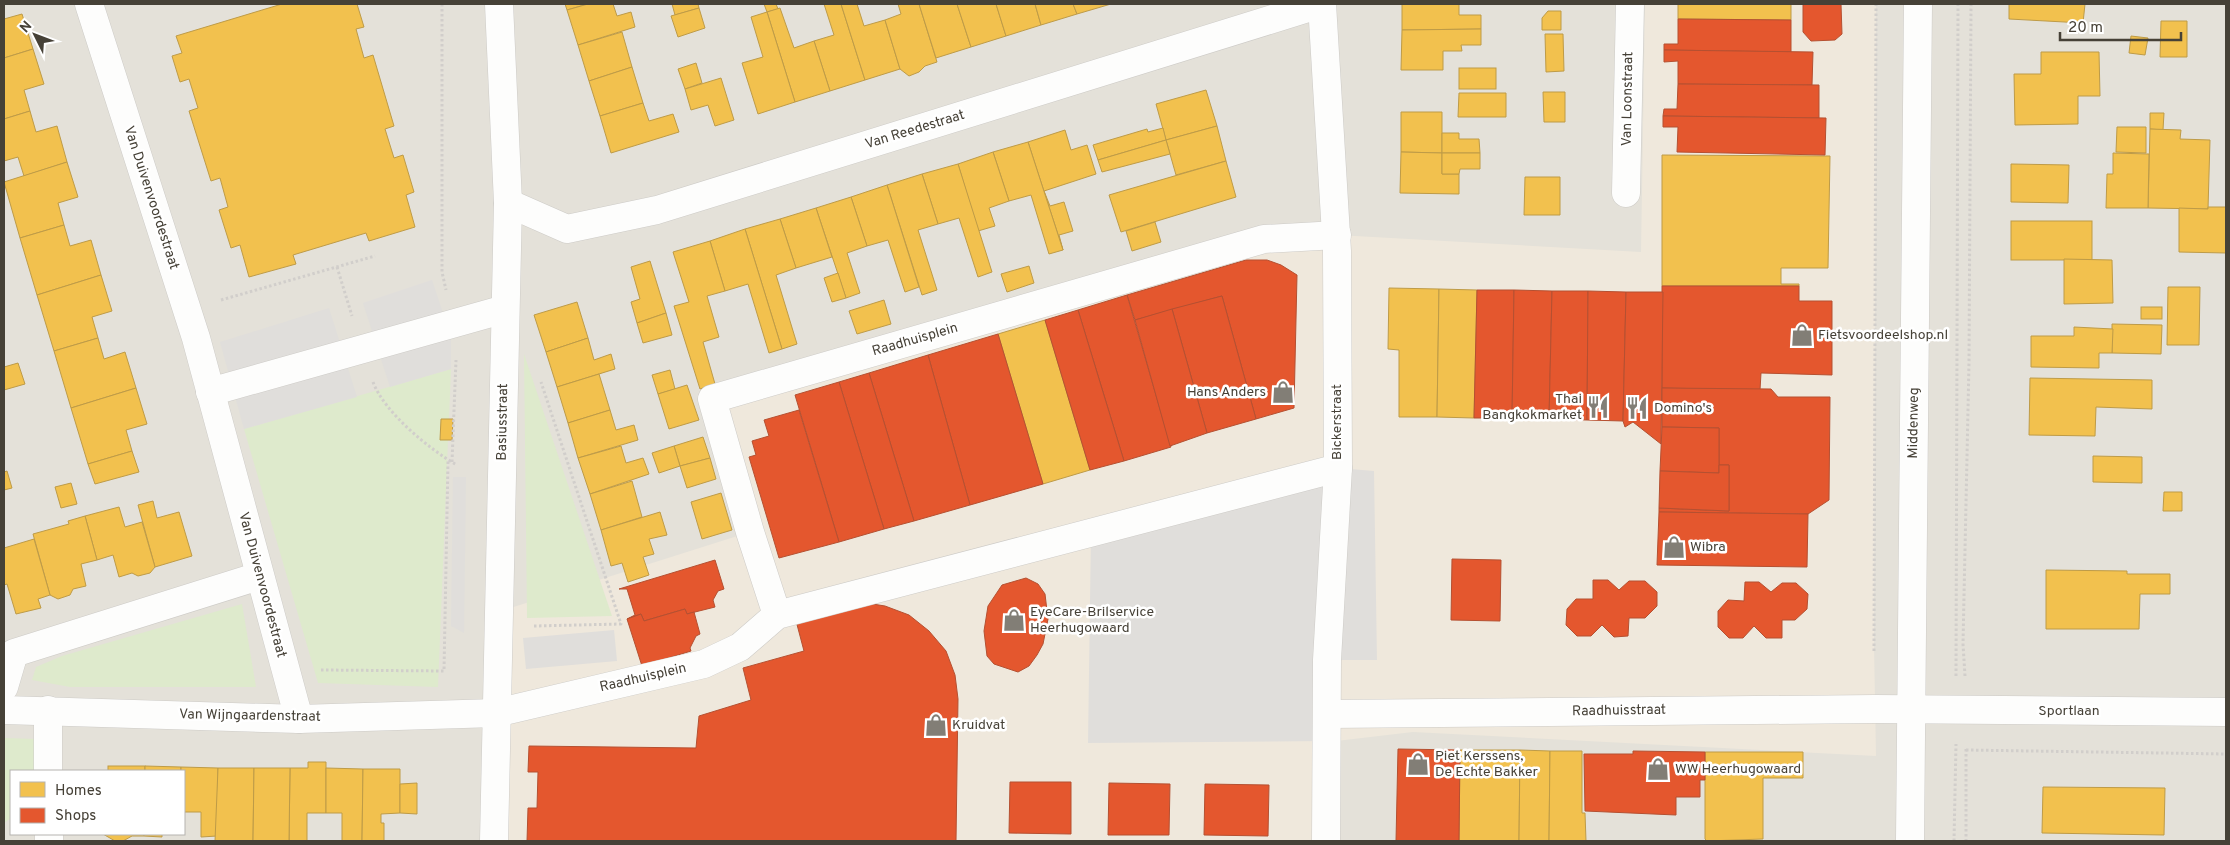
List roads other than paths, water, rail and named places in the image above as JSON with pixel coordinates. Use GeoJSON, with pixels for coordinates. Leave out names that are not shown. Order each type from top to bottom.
{"type":"FeatureCollection","features":[{"type":"Feature","properties":{"kind":"street","name":"Van Duivenvoordestraat"},"geometry":{"type":"LineString","coordinates":[[89,4],[193,328],[299,719]]}},
{"type":"Feature","properties":{"kind":"street","name":"Basiusstraat"},"geometry":{"type":"LineString","coordinates":[[494,841],[508,203],[499,4]]}},
{"type":"Feature","properties":{"kind":"street","name":"Van Reedestraat"},"geometry":{"type":"LineString","coordinates":[[508,203],[567,229],[657,210],[1322,4]]}},
{"type":"Feature","properties":{"kind":"street","name":"Bickerstraat"},"geometry":{"type":"LineString","coordinates":[[1322,4],[1337,235],[1338,468],[1327,660],[1326,841]]}},
{"type":"Feature","properties":{"kind":"street","name":"Van Loonstraat"},"geometry":{"type":"LineString","coordinates":[[1626,193],[1630,4]]}},
{"type":"Feature","properties":{"kind":"street","name":"Middenweg"},"geometry":{"type":"LineString","coordinates":[[1910,841],[1918,4]]}},
{"type":"Feature","properties":{"kind":"street","name":"Raadhuisplein"},"geometry":{"type":"LineString","coordinates":[[777,615],[750,532],[712,399],[1264,239],[1337,235]]}},
{"type":"Feature","properties":{"kind":"street"},"geometry":{"type":"LineString","coordinates":[[210,392],[505,310]]}},
{"type":"Feature","properties":{"kind":"street","name":"Raadhuisplein"},"geometry":{"type":"LineString","coordinates":[[496,713],[704,664],[740,648],[777,615],[1338,468]]}},
{"type":"Feature","properties":{"kind":"street"},"geometry":{"type":"LineString","coordinates":[[4,687],[14,653],[259,576]]}},
{"type":"Feature","properties":{"kind":"street","name":"Van Wijngaardenstraat"},"geometry":{"type":"LineString","coordinates":[[4,710],[299,719],[496,713]]}},
{"type":"Feature","properties":{"kind":"street"},"geometry":{"type":"LineString","coordinates":[[48,710],[48,770]]}},
{"type":"Feature","properties":{"kind":"street","name":"Sportlaan"},"geometry":{"type":"LineString","coordinates":[[1911,710],[2226,712]]}},
{"type":"Feature","properties":{"kind":"street","name":"Raadhuisstraat"},"geometry":{"type":"LineString","coordinates":[[1328,714],[1911,710]]}},
{"type":"Feature","properties":{"kind":"place","name":"Fietsvoordeelshop.nl"},"geometry":{"type":"Point","coordinates":[1802,335]}},
{"type":"Feature","properties":{"kind":"place","name":"Hans Anders"},"geometry":{"type":"Point","coordinates":[1283,392]}},
{"type":"Feature","properties":{"kind":"place","name":"Thai Bangkokmarket"},"geometry":{"type":"Point","coordinates":[1598,407]}},
{"type":"Feature","properties":{"kind":"place","name":"Domino's"},"geometry":{"type":"Point","coordinates":[1637,408]}},
{"type":"Feature","properties":{"kind":"place","name":"Wibra"},"geometry":{"type":"Point","coordinates":[1674,547]}},
{"type":"Feature","properties":{"kind":"place","name":"EyeCare-Brilservice Heerhugowaard"},"geometry":{"type":"Point","coordinates":[1014,620]}},
{"type":"Feature","properties":{"kind":"place","name":"Kruidvat"},"geometry":{"type":"Point","coordinates":[936,725]}},
{"type":"Feature","properties":{"kind":"place","name":"Piet Kerssens, De Echte Bakker"},"geometry":{"type":"Point","coordinates":[1418,764]}},
{"type":"Feature","properties":{"kind":"place","name":"WW Heerhugowaard"},"geometry":{"type":"Point","coordinates":[1658,769]}}]}
